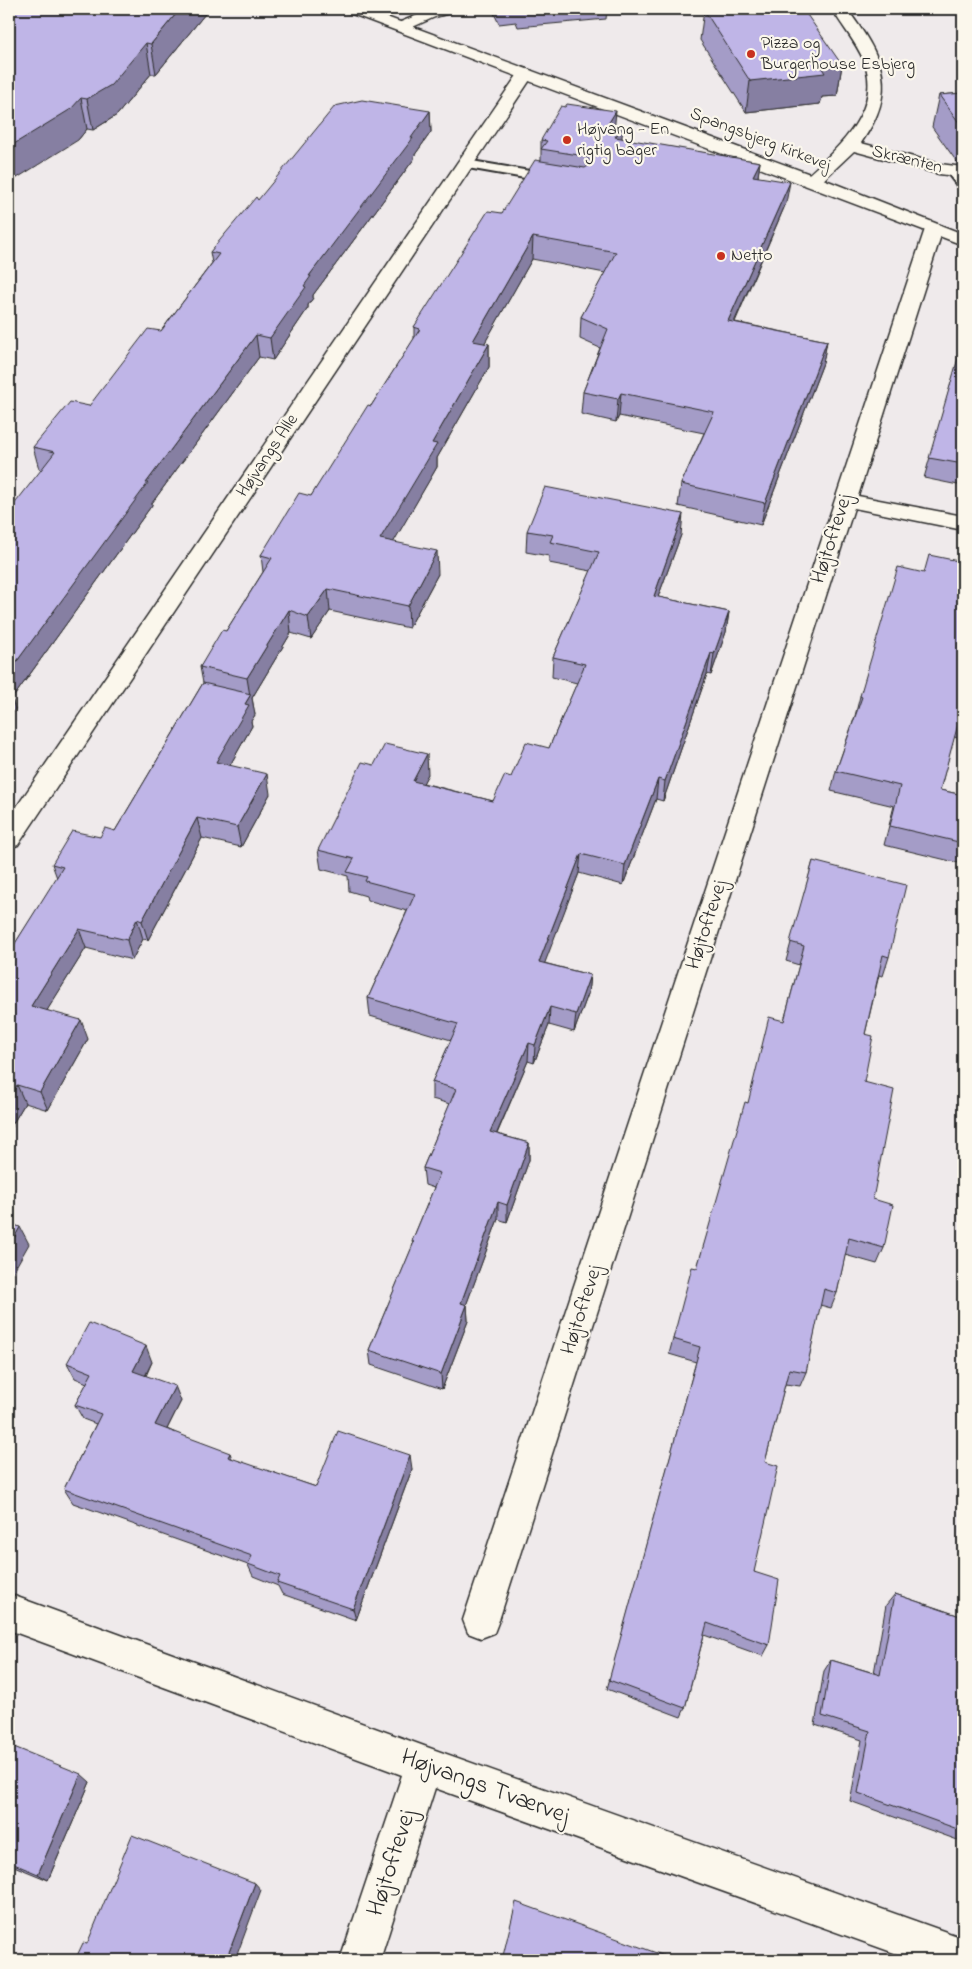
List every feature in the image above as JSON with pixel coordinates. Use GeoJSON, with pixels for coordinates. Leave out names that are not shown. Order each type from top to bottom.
{"type":"FeatureCollection","features":[{"type":"Feature","properties":{"kind":"street","name":"Spangsbjerg Kirkevej"},"geometry":{"type":"LineString","coordinates":[[352,9],[812,181],[963,240]]}},
{"type":"Feature","properties":{"kind":"street"},"geometry":{"type":"LineString","coordinates":[[401,27],[430,14],[448,9]]}},
{"type":"Feature","properties":{"kind":"street","name":"Skrænten"},"geometry":{"type":"LineString","coordinates":[[812,181],[850,145],[868,120],[875,92],[873,64],[848,20],[839,9]]}},
{"type":"Feature","properties":{"kind":"street","name":"Højvangs Alle"},"geometry":{"type":"LineString","coordinates":[[9,838],[526,74]]}},
{"type":"Feature","properties":{"kind":"street","name":"Skrænten"},"geometry":{"type":"LineString","coordinates":[[850,145],[939,169],[958,171]]}},
{"type":"Feature","properties":{"kind":"street","name":"Højtoftevej"},"geometry":{"type":"LineString","coordinates":[[481,1620],[934,229]]}},
{"type":"Feature","properties":{"kind":"street"},"geometry":{"type":"LineString","coordinates":[[845,500],[963,523]]}},
{"type":"Feature","properties":{"kind":"street","name":"Højvangs Tværvej"},"geometry":{"type":"LineString","coordinates":[[9,1612],[424,1765],[963,1958]]}},
{"type":"Feature","properties":{"kind":"street","name":"Højtoftevej"},"geometry":{"type":"LineString","coordinates":[[360,1960],[424,1765]]}},
{"type":"Feature","properties":{"kind":"lane"},"geometry":{"type":"LineString","coordinates":[[466,164],[566,181]]}},
{"type":"Feature","properties":{"kind":"lane"},"geometry":{"type":"LineString","coordinates":[[958,171],[963,185]]}},
{"type":"Feature","properties":{"kind":"building"},"geometry":{"type":"Polygon","coordinates":[[[9,9],[180,9],[151,44],[146,43],[111,85],[87,99],[81,98],[71,109],[9,147],[9,9]]]}},
{"type":"Feature","properties":{"kind":"building"},"geometry":{"type":"Polygon","coordinates":[[[803,9],[842,65],[821,67],[825,73],[750,81],[704,10],[803,9]]]}},
{"type":"Feature","properties":{"kind":"building"},"geometry":{"type":"Polygon","coordinates":[[[963,93],[963,128],[939,95],[963,93]]]}},
{"type":"Feature","properties":{"kind":"building"},"geometry":{"type":"Polygon","coordinates":[[[362,100],[430,111],[411,138],[413,138],[309,276],[311,276],[304,286],[306,287],[270,338],[256,335],[9,672],[9,511],[55,452],[33,447],[70,402],[89,406],[148,329],[161,331],[219,254],[210,252],[256,197],[258,200],[335,106],[362,100]]]}},
{"type":"Feature","properties":{"kind":"building"},"geometry":{"type":"Polygon","coordinates":[[[567,104],[616,111],[608,124],[623,126],[615,137],[760,162],[753,176],[790,182],[728,321],[827,341],[765,503],[681,484],[714,412],[621,393],[618,399],[583,392],[608,329],[581,317],[616,252],[533,237],[473,341],[489,344],[432,443],[437,444],[380,539],[437,551],[408,606],[328,589],[308,617],[289,610],[247,678],[200,667],[222,630],[226,631],[272,558],[261,555],[299,493],[311,496],[368,405],[371,406],[420,329],[414,327],[488,211],[502,213],[535,160],[585,168],[593,163],[585,156],[541,149],[547,141],[541,140],[561,106],[565,107],[567,104]]]}},
{"type":"Feature","properties":{"kind":"building"},"geometry":{"type":"Polygon","coordinates":[[[963,341],[963,464],[929,458],[963,341]]]}},
{"type":"Feature","properties":{"kind":"building"},"geometry":{"type":"Polygon","coordinates":[[[545,487],[683,514],[654,596],[729,612],[714,654],[711,653],[665,781],[658,779],[625,865],[581,854],[539,962],[590,975],[576,1014],[550,1007],[535,1045],[529,1043],[490,1132],[529,1143],[507,1205],[498,1202],[461,1303],[467,1305],[441,1374],[369,1350],[414,1242],[412,1241],[440,1173],[423,1168],[456,1089],[432,1082],[458,1024],[368,998],[415,894],[365,881],[367,877],[347,872],[354,859],[318,850],[362,762],[374,765],[385,744],[427,754],[413,781],[493,801],[505,775],[511,777],[526,742],[549,748],[585,664],[553,657],[599,552],[550,542],[553,535],[527,531],[545,487]]]}},
{"type":"Feature","properties":{"kind":"building"},"geometry":{"type":"Polygon","coordinates":[[[929,555],[963,562],[963,717],[960,717],[940,790],[963,795],[963,843],[890,826],[900,786],[836,771],[862,697],[860,696],[898,567],[924,573],[929,555]]]}},
{"type":"Feature","properties":{"kind":"building"},"geometry":{"type":"Polygon","coordinates":[[[203,683],[251,694],[245,704],[249,705],[216,762],[267,774],[237,827],[197,818],[142,921],[137,919],[127,940],[79,929],[31,1006],[81,1020],[40,1092],[17,1085],[9,1098],[9,953],[63,867],[52,864],[72,831],[100,837],[105,828],[115,831],[203,683]]]}},
{"type":"Feature","properties":{"kind":"building"},"geometry":{"type":"Polygon","coordinates":[[[813,861],[906,885],[889,957],[883,955],[865,1034],[873,1036],[864,1082],[894,1090],[873,1199],[893,1205],[884,1248],[849,1238],[837,1293],[824,1289],[806,1372],[789,1369],[765,1462],[778,1466],[754,1572],[779,1580],[769,1645],[707,1623],[685,1708],[609,1680],[700,1347],[673,1339],[692,1267],[697,1268],[745,1102],[748,1103],[769,1017],[784,1021],[804,946],[790,942],[813,861]]]}},
{"type":"Feature","properties":{"kind":"building"},"geometry":{"type":"Polygon","coordinates":[[[9,1223],[20,1227],[9,1247],[9,1223]]]}},
{"type":"Feature","properties":{"kind":"building"},"geometry":{"type":"Polygon","coordinates":[[[89,1323],[146,1346],[133,1371],[175,1386],[155,1425],[230,1453],[228,1457],[316,1487],[338,1431],[410,1455],[353,1609],[277,1583],[280,1576],[248,1564],[252,1556],[64,1489],[101,1414],[75,1405],[92,1373],[67,1363],[89,1323]]]}},
{"type":"Feature","properties":{"kind":"building"},"geometry":{"type":"Polygon","coordinates":[[[895,1594],[963,1617],[963,1831],[858,1793],[870,1731],[822,1716],[831,1660],[880,1675],[895,1594]]]}},
{"type":"Feature","properties":{"kind":"building"},"geometry":{"type":"Polygon","coordinates":[[[9,1745],[81,1774],[38,1874],[9,1862],[9,1745]]]}},
{"type":"Feature","properties":{"kind":"building"},"geometry":{"type":"Polygon","coordinates":[[[132,1835],[255,1883],[226,1960],[75,1960],[83,1943],[87,1944],[132,1835]]]}},
{"type":"Feature","properties":{"kind":"building"},"geometry":{"type":"Polygon","coordinates":[[[516,1902],[673,1959],[673,1960],[502,1960],[516,1902]]]}},
{"type":"Feature","properties":{"kind":"place","name":"Pizza og Burgerhouse Esbjerg"},"geometry":{"type":"Point","coordinates":[751,54]}},
{"type":"Feature","properties":{"kind":"place","name":"Højvang - En rigtig bager"},"geometry":{"type":"Point","coordinates":[567,140]}},
{"type":"Feature","properties":{"kind":"place","name":"Netto"},"geometry":{"type":"Point","coordinates":[721,256]}}]}
